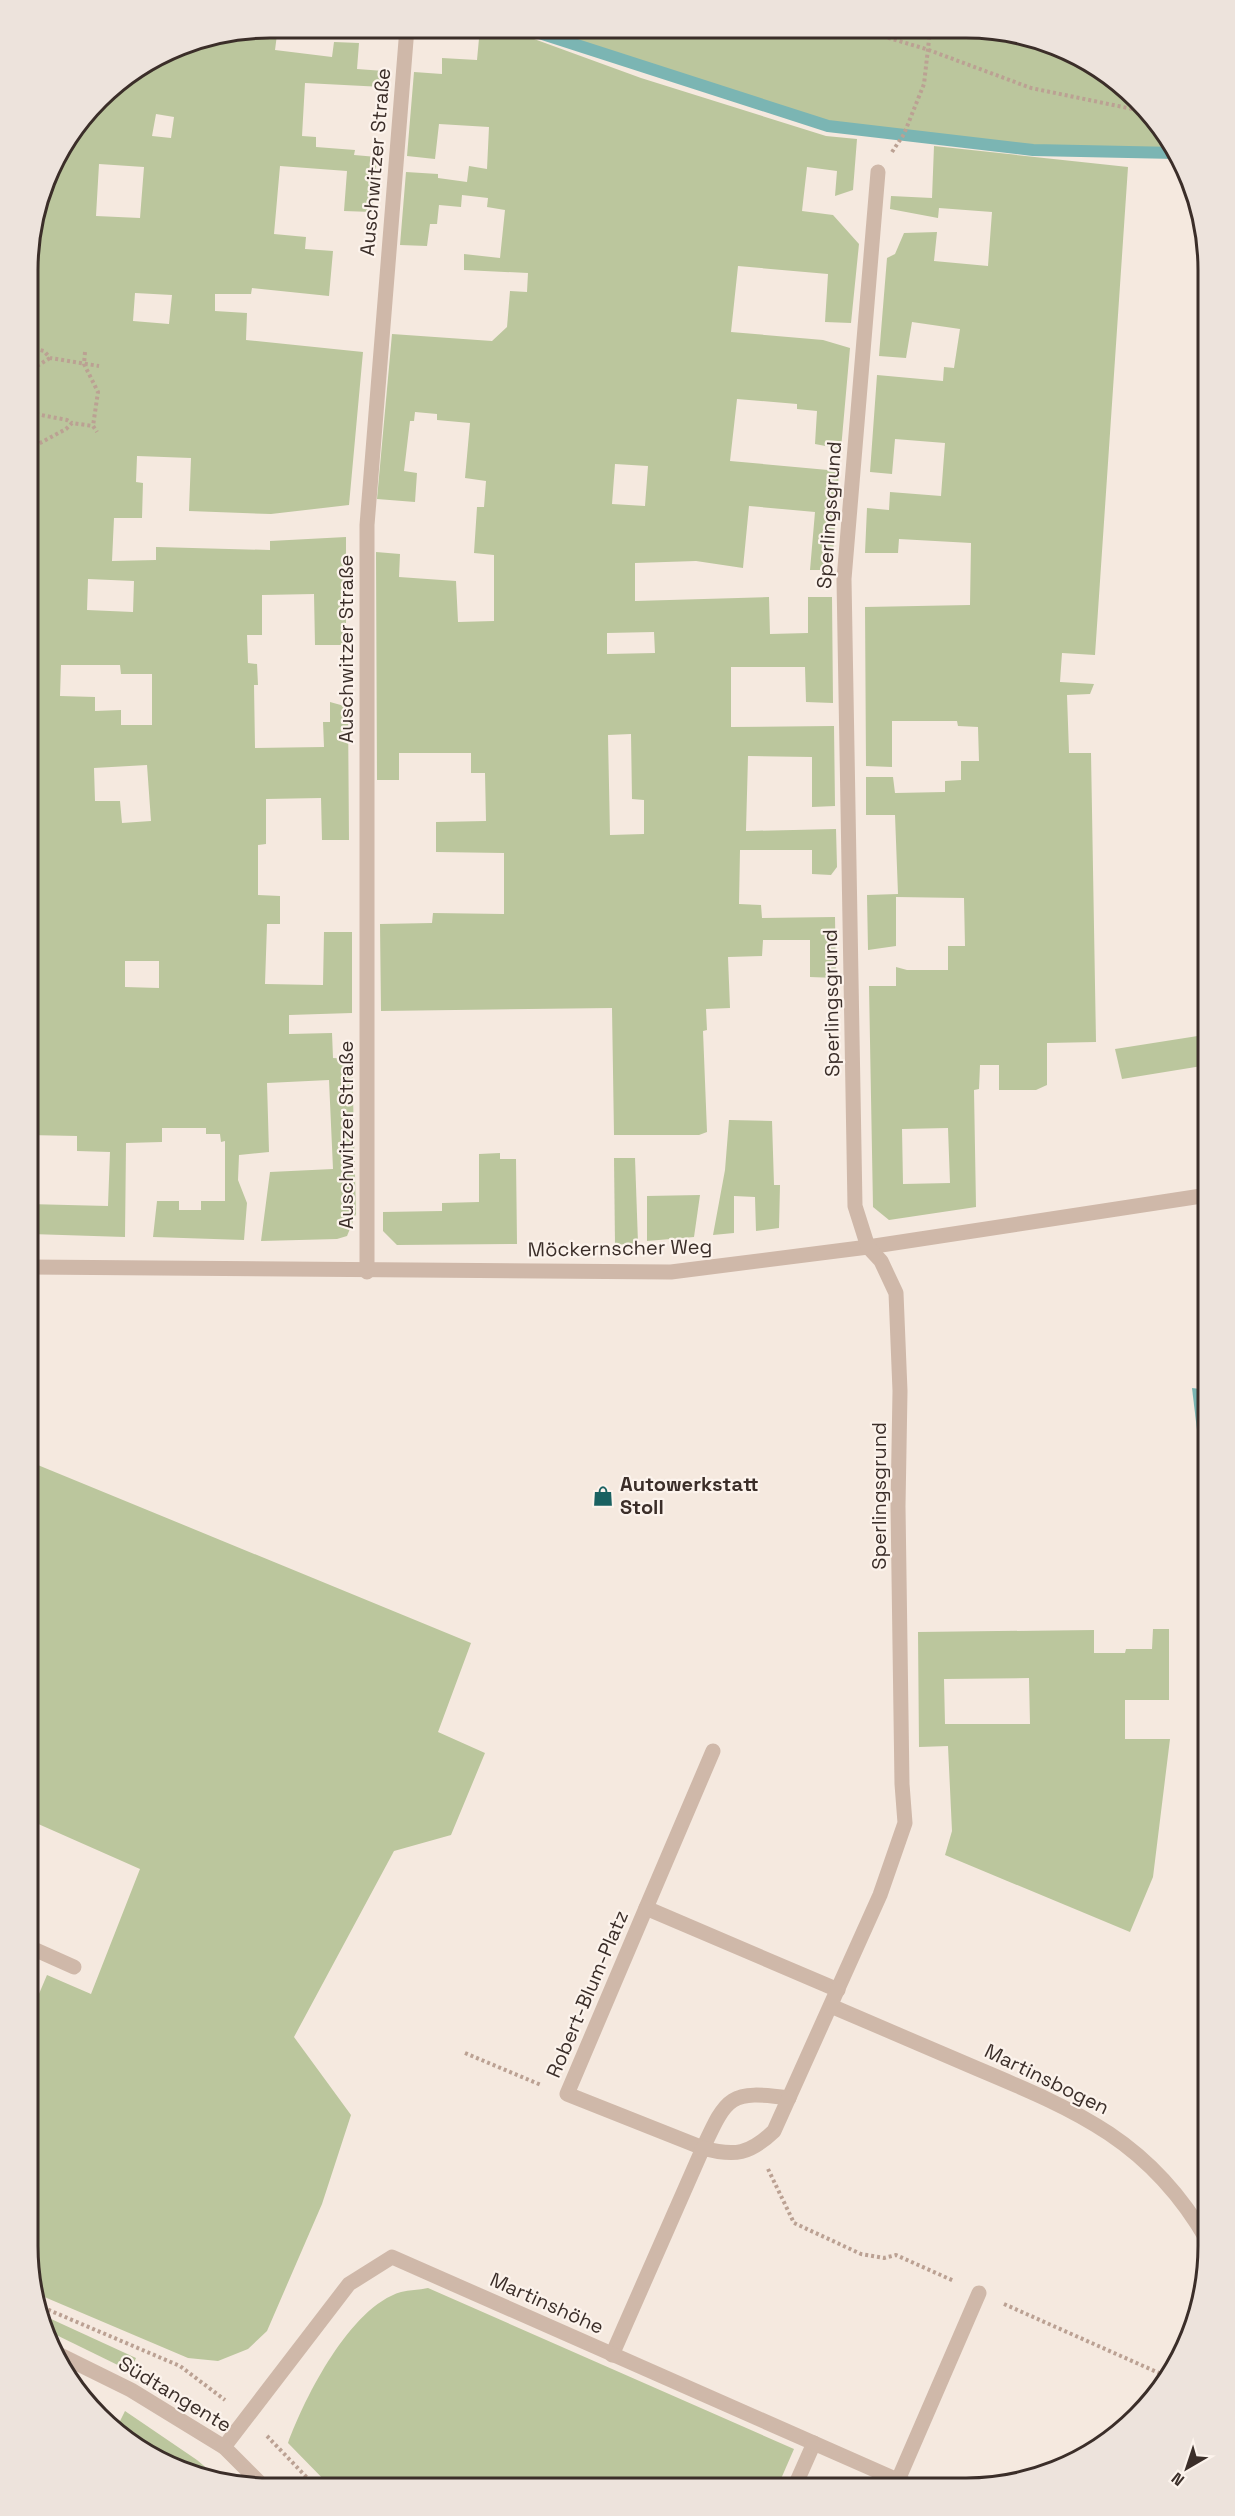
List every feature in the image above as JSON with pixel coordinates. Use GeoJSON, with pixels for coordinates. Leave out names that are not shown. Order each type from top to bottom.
{"type":"FeatureCollection","features":[{"type":"Feature","properties":{"kind":"street","name":"Auschwitzer Straße"},"geometry":{"type":"LineString","coordinates":[[367,1272],[367,525],[406,37]]}},
{"type":"Feature","properties":{"kind":"street","name":"Sperlingsgrund"},"geometry":{"type":"LineString","coordinates":[[838,1990],[880,1895],[905,1823],[902,1784],[898,1506],[900,1391],[896,1293],[881,1261],[868,1247],[855,1206],[844,579],[878,172]]}},
{"type":"Feature","properties":{"kind":"street","name":"Möckernscher Weg"},"geometry":{"type":"LineString","coordinates":[[38,1268],[367,1272],[671,1272],[868,1247],[1198,1197]]}},
{"type":"Feature","properties":{"kind":"street","name":"Robert-Blum-Platz"},"geometry":{"type":"LineString","coordinates":[[713,1750],[567,2094],[703,2148],[727,2154],[757,2147]]}},
{"type":"Feature","properties":{"kind":"street","name":"Robert-Blum-Platz"},"geometry":{"type":"LineString","coordinates":[[646,1908],[838,1990]]}},
{"type":"Feature","properties":{"kind":"street"},"geometry":{"type":"LineString","coordinates":[[38,1951],[74,1967]]}},
{"type":"Feature","properties":{"kind":"street"},"geometry":{"type":"LineString","coordinates":[[757,2147],[774,2130],[838,1990]]}},
{"type":"Feature","properties":{"kind":"street","name":"Martinsbogen"},"geometry":{"type":"LineString","coordinates":[[831,2006],[1054,2101],[1092,2120],[1153,2169],[1185,2204],[1198,2224]]}},
{"type":"Feature","properties":{"kind":"street"},"geometry":{"type":"LineString","coordinates":[[612,2355],[720,2111],[733,2098],[757,2094],[789,2098]]}},
{"type":"Feature","properties":{"kind":"street","name":"Martinshöhe"},"geometry":{"type":"LineString","coordinates":[[224,2447],[349,2284],[392,2257],[893,2478]]}},
{"type":"Feature","properties":{"kind":"street"},"geometry":{"type":"LineString","coordinates":[[899,2478],[979,2293]]}},
{"type":"Feature","properties":{"kind":"street","name":"Südtangente"},"geometry":{"type":"LineString","coordinates":[[67,2358],[131,2390],[224,2447],[255,2478]]}},
{"type":"Feature","properties":{"kind":"street"},"geometry":{"type":"LineString","coordinates":[[798,2478],[814,2443]]}},
{"type":"Feature","properties":{"kind":"path"},"geometry":{"type":"LineString","coordinates":[[886,37],[927,49],[1032,88],[1133,109]]}},
{"type":"Feature","properties":{"kind":"path"},"geometry":{"type":"LineString","coordinates":[[878,172],[908,124],[924,84],[929,37]]}},
{"type":"Feature","properties":{"kind":"path"},"geometry":{"type":"LineString","coordinates":[[38,349],[44,351],[50,358],[99,366]]}},
{"type":"Feature","properties":{"kind":"path"},"geometry":{"type":"LineString","coordinates":[[85,352],[84,364],[98,392],[93,426],[97,432]]}},
{"type":"Feature","properties":{"kind":"path"},"geometry":{"type":"LineString","coordinates":[[38,365],[50,358]]}},
{"type":"Feature","properties":{"kind":"path"},"geometry":{"type":"LineString","coordinates":[[38,414],[93,426]]}},
{"type":"Feature","properties":{"kind":"path"},"geometry":{"type":"LineString","coordinates":[[38,443],[66,429],[72,423]]}},
{"type":"Feature","properties":{"kind":"path"},"geometry":{"type":"LineString","coordinates":[[465,2053],[567,2094]]}},
{"type":"Feature","properties":{"kind":"path"},"geometry":{"type":"LineString","coordinates":[[757,2147],[794,2223],[861,2254],[884,2258],[896,2255],[1159,2373]]}},
{"type":"Feature","properties":{"kind":"path"},"geometry":{"type":"LineString","coordinates":[[46,2309],[180,2366],[248,2416],[307,2478]]}},
{"type":"Feature","properties":{"kind":"green space"},"geometry":{"type":"Polygon","coordinates":[[[277,37],[275,50],[332,57],[334,42],[359,43],[357,69],[384,71],[383,87],[305,83],[302,136],[316,137],[316,147],[355,150],[354,155],[377,157],[372,212],[344,211],[347,171],[280,166],[274,234],[306,237],[305,249],[333,251],[329,296],[252,288],[251,294],[215,294],[215,311],[247,313],[246,340],[363,352],[349,505],[271,514],[189,511],[191,458],[137,456],[136,482],[143,483],[142,518],[114,518],[112,561],[156,560],[156,547],[270,550],[270,541],[346,537],[346,645],[315,645],[314,594],[262,595],[262,635],[247,635],[248,663],[257,664],[258,685],[254,685],[255,748],[324,747],[323,722],[330,722],[330,702],[348,707],[349,840],[322,840],[321,798],[266,799],[266,844],[258,845],[258,895],[280,896],[280,924],[267,924],[265,984],[323,985],[324,932],[352,932],[352,1013],[289,1015],[289,1034],[332,1033],[333,1058],[352,1059],[356,1214],[347,1236],[337,1239],[261,1241],[270,1172],[333,1169],[329,1080],[267,1083],[269,1152],[239,1155],[238,1180],[247,1203],[244,1240],[153,1237],[157,1201],[179,1201],[179,1210],[201,1210],[201,1201],[225,1201],[225,1141],[221,1142],[220,1134],[206,1134],[206,1128],[162,1128],[162,1142],[126,1143],[125,1237],[38,1234],[38,1204],[108,1206],[110,1152],[77,1151],[77,1136],[38,1135],[38,254],[45,209],[61,167],[85,128],[105,105],[128,85],[153,69],[181,55],[209,45],[239,39],[277,37]],[[156,114],[152,136],[171,138],[174,117],[156,114]],[[99,164],[96,216],[140,218],[144,167],[99,164]],[[135,293],[133,321],[169,324],[172,295],[135,293]],[[88,579],[87,610],[133,612],[134,581],[88,579]],[[61,665],[60,696],[95,697],[95,711],[121,710],[121,725],[152,725],[152,674],[121,674],[120,665],[61,665]],[[147,765],[94,768],[95,801],[120,801],[122,823],[151,821],[147,765]],[[125,961],[125,987],[159,988],[159,961],[125,961]]]}},
{"type":"Feature","properties":{"kind":"green space"},"geometry":{"type":"Polygon","coordinates":[[[479,37],[529,37],[641,78],[826,136],[857,139],[853,190],[835,196],[837,171],[807,167],[802,211],[833,215],[859,244],[851,323],[825,322],[828,274],[738,266],[731,332],[823,340],[850,348],[841,449],[815,444],[817,411],[797,409],[797,404],[737,399],[730,461],[839,471],[832,567],[827,570],[810,570],[815,512],[749,506],[743,568],[696,561],[635,563],[635,601],[769,597],[770,634],[808,633],[808,597],[832,597],[833,703],[806,702],[805,667],[731,667],[731,727],[834,726],[835,806],[812,807],[812,757],[748,756],[746,831],[836,829],[837,867],[831,875],[812,874],[812,850],[740,850],[739,904],[761,905],[762,918],[835,917],[836,978],[810,977],[810,940],[763,940],[762,956],[728,957],[730,1008],[706,1009],[707,1030],[703,1031],[707,1132],[699,1135],[614,1135],[612,1008],[381,1011],[380,924],[432,923],[433,913],[504,914],[504,853],[436,852],[436,822],[486,821],[485,773],[471,773],[471,753],[399,753],[399,780],[377,780],[376,552],[400,554],[399,577],[456,581],[458,622],[494,621],[494,555],[474,553],[477,507],[484,507],[486,481],[465,478],[470,423],[437,420],[437,414],[415,412],[414,421],[410,421],[404,471],[417,473],[415,502],[377,499],[392,334],[492,341],[507,327],[510,291],[527,292],[528,273],[464,270],[464,254],[500,258],[505,210],[487,207],[488,198],[462,195],[461,207],[439,205],[437,224],[430,224],[427,246],[400,245],[406,172],[438,174],[438,178],[467,182],[469,166],[487,169],[489,127],[439,124],[435,159],[407,156],[414,72],[442,74],[442,58],[477,60],[479,37]],[[615,464],[612,504],[645,506],[648,466],[615,464]],[[654,632],[607,633],[607,654],[655,653],[654,632]],[[631,734],[608,735],[610,835],[644,834],[644,800],[632,799],[631,734]]]}},
{"type":"Feature","properties":{"kind":"green space"},"geometry":{"type":"Polygon","coordinates":[[[552,37],[966,37],[996,39],[1026,45],[1054,55],[1107,85],[1130,105],[1150,128],[1165,153],[1033,150],[828,126],[552,37]]]}},
{"type":"Feature","properties":{"kind":"green space"},"geometry":{"type":"Polygon","coordinates":[[[934,146],[1128,167],[1095,655],[1062,653],[1060,682],[1094,684],[1090,694],[1067,695],[1069,753],[1091,753],[1096,1042],[1047,1043],[1047,1085],[1036,1090],[999,1090],[999,1065],[980,1065],[979,1089],[974,1090],[976,1207],[889,1220],[873,1207],[869,986],[896,986],[896,967],[907,970],[948,970],[948,946],[965,946],[964,898],[896,897],[896,946],[868,950],[867,895],[898,894],[895,815],[866,815],[866,777],[893,777],[895,793],[945,792],[945,781],[961,780],[961,761],[979,761],[978,727],[958,726],[957,721],[892,721],[892,767],[866,766],[865,607],[970,605],[971,543],[899,539],[898,553],[865,553],[867,508],[889,510],[890,492],[941,496],[945,443],[895,439],[892,474],[870,472],[877,375],[943,381],[944,367],[954,368],[960,329],[912,322],[906,358],[879,356],[887,258],[895,254],[904,233],[937,232],[934,261],[988,266],[992,212],[939,208],[938,218],[890,209],[891,196],[932,198],[934,146]],[[948,1128],[902,1129],[903,1184],[950,1183],[948,1128]]]}},
{"type":"Feature","properties":{"kind":"green space"},"geometry":{"type":"Polygon","coordinates":[[[1198,1036],[1198,1067],[1122,1079],[1115,1049],[1198,1036]]]}},
{"type":"Feature","properties":{"kind":"green space"},"geometry":{"type":"Polygon","coordinates":[[[729,1120],[772,1121],[774,1185],[780,1185],[779,1228],[756,1231],[755,1197],[734,1196],[734,1233],[713,1235],[725,1170],[729,1120]]]}},
{"type":"Feature","properties":{"kind":"green space"},"geometry":{"type":"Polygon","coordinates":[[[500,1153],[500,1159],[516,1159],[517,1244],[397,1245],[383,1231],[383,1212],[442,1211],[442,1203],[479,1202],[479,1154],[500,1153]]]}},
{"type":"Feature","properties":{"kind":"green space"},"geometry":{"type":"Polygon","coordinates":[[[614,1158],[635,1158],[638,1243],[615,1245],[614,1158]]]}},
{"type":"Feature","properties":{"kind":"green space"},"geometry":{"type":"Polygon","coordinates":[[[700,1195],[694,1237],[647,1241],[647,1196],[700,1195]]]}},
{"type":"Feature","properties":{"kind":"green space"},"geometry":{"type":"Polygon","coordinates":[[[38,1465],[471,1643],[438,1732],[485,1753],[451,1835],[394,1851],[294,2037],[351,2115],[322,2204],[267,2331],[248,2349],[218,2361],[188,2358],[43,2296],[39,2277],[38,1996],[47,1975],[91,1994],[140,1869],[38,1824],[38,1465]]]}},
{"type":"Feature","properties":{"kind":"green space"},"geometry":{"type":"Polygon","coordinates":[[[1153,1629],[1169,1629],[1169,1700],[1125,1700],[1125,1739],[1170,1739],[1153,1877],[1130,1932],[945,1855],[952,1831],[948,1746],[919,1747],[918,1632],[1094,1630],[1094,1653],[1125,1653],[1126,1649],[1152,1649],[1153,1629]],[[1029,1678],[944,1679],[945,1724],[1030,1724],[1029,1678]]]}},
{"type":"Feature","properties":{"kind":"green space"},"geometry":{"type":"Polygon","coordinates":[[[428,2288],[794,2449],[781,2478],[322,2478],[288,2443],[296,2424],[318,2379],[347,2334],[364,2315],[382,2301],[401,2292],[428,2288]]]}},
{"type":"Feature","properties":{"kind":"green space"},"geometry":{"type":"Polygon","coordinates":[[[49,2318],[136,2358],[130,2371],[55,2334],[49,2318]]]}},
{"type":"Feature","properties":{"kind":"green space"},"geometry":{"type":"Polygon","coordinates":[[[125,2411],[210,2471],[167,2455],[128,2431],[111,2416],[120,2421],[125,2411]]]}},
{"type":"Feature","properties":{"kind":"water"},"geometry":{"type":"Polygon","coordinates":[[[1192,1388],[1198,1389],[1197,1430],[1192,1388]]]}},
{"type":"Feature","properties":{"kind":"waterway"},"geometry":{"type":"LineString","coordinates":[[552,37],[828,126],[1033,150],[1165,153]]}},
{"type":"Feature","properties":{"kind":"place","name":"Autowerkstatt Stoll"},"geometry":{"type":"Point","coordinates":[603,1496]}}]}
